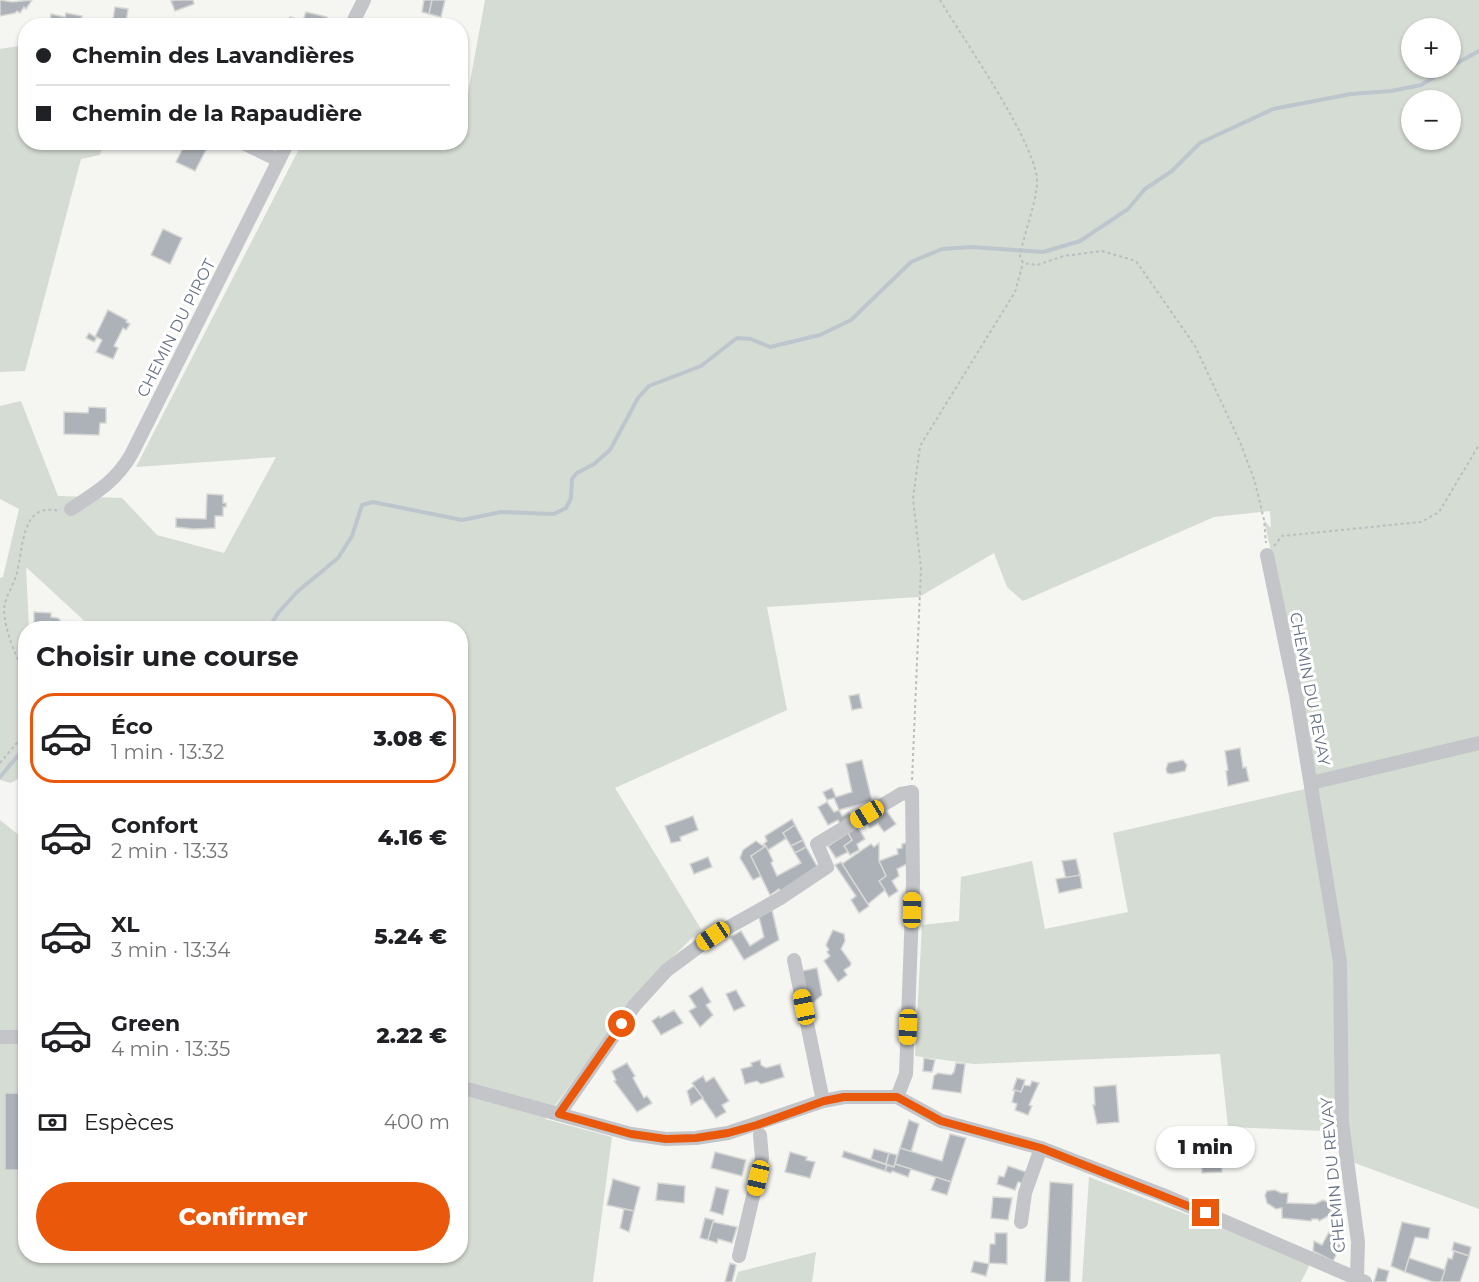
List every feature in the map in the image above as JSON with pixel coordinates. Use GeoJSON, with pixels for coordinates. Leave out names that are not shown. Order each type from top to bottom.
{"type":"FeatureCollection","features":[{"type":"Feature","properties":{"kind":"street"},"geometry":{"type":"LineString","coordinates":[[355,18],[364,0]]}},
{"type":"Feature","properties":{"kind":"street"},"geometry":{"type":"LineString","coordinates":[[257,150],[278,160]]}},
{"type":"Feature","properties":{"kind":"street","name":"CHEMIN DU PIROT"},"geometry":{"type":"LineString","coordinates":[[71,509],[120,473],[131,455],[284,150]]}},
{"type":"Feature","properties":{"kind":"street","name":"CHEMIN DU REVAY"},"geometry":{"type":"LineString","coordinates":[[1267,555],[1296,695],[1340,962],[1342,1123],[1361,1279]]}},
{"type":"Feature","properties":{"kind":"street"},"geometry":{"type":"LineString","coordinates":[[1311,783],[1479,742]]}},
{"type":"Feature","properties":{"kind":"street"},"geometry":{"type":"LineString","coordinates":[[559,1114],[635,1005],[667,970],[713,936],[778,899],[827,867],[817,844],[901,794],[912,792],[913,882],[906,1074],[897,1097]]}},
{"type":"Feature","properties":{"kind":"street"},"geometry":{"type":"LineString","coordinates":[[794,960],[824,1101]]}},
{"type":"Feature","properties":{"kind":"street"},"geometry":{"type":"LineString","coordinates":[[0,1037],[18,1037]]}},
{"type":"Feature","properties":{"kind":"street"},"geometry":{"type":"LineString","coordinates":[[468,1089],[631,1134],[666,1139],[758,1130],[824,1101],[844,1097],[897,1097],[941,1121],[1041,1148],[1163,1195],[1361,1279]]}},
{"type":"Feature","properties":{"kind":"street"},"geometry":{"type":"LineString","coordinates":[[743,1207],[758,1130]]}},
{"type":"Feature","properties":{"kind":"street"},"geometry":{"type":"LineString","coordinates":[[739,1257],[762,1158],[758,1130]]}},
{"type":"Feature","properties":{"kind":"street"},"geometry":{"type":"LineString","coordinates":[[1021,1222],[1025,1193],[1041,1148]]}},
{"type":"Feature","properties":{"kind":"path"},"geometry":{"type":"LineString","coordinates":[[912,792],[921,568],[913,499],[920,446],[1014,292],[1023,263],[1020,256],[1022,242],[1037,185],[1037,170],[1010,112],[940,0]]}},
{"type":"Feature","properties":{"kind":"path"},"geometry":{"type":"LineString","coordinates":[[1023,263],[1037,265],[1064,256],[1102,251],[1136,261],[1195,346],[1240,442],[1256,482],[1264,520],[1267,555]]}},
{"type":"Feature","properties":{"kind":"path"},"geometry":{"type":"LineString","coordinates":[[1267,555],[1282,536],[1421,522],[1439,512],[1479,445]]}},
{"type":"Feature","properties":{"kind":"path"},"geometry":{"type":"LineString","coordinates":[[18,661],[4,609],[16,578],[27,525],[39,510],[71,509]]}},
{"type":"Feature","properties":{"kind":"path"},"geometry":{"type":"LineString","coordinates":[[0,763],[18,742]]}},
{"type":"Feature","properties":{"kind":"shaded area"},"geometry":{"type":"Polygon","coordinates":[[[485,0],[1479,0],[1479,1209],[1352,1162],[1349,1132],[1228,1127],[1220,1054],[974,1064],[915,1056],[922,925],[959,921],[961,877],[1032,861],[1045,929],[1128,912],[1113,833],[1318,786],[1302,691],[1264,520],[1271,528],[1270,511],[1214,517],[1023,601],[1007,587],[994,553],[919,597],[767,607],[787,710],[615,788],[701,929],[642,988],[545,1119],[612,1137],[593,1282],[0,1282],[0,820],[18,834],[18,1263],[468,1263],[468,621],[84,621],[26,567],[29,621],[18,621],[18,779],[11,783],[0,780],[0,578],[3,577],[19,509],[0,499],[0,406],[21,401],[58,496],[122,498],[157,535],[224,553],[276,457],[136,467],[298,150],[468,150],[468,93],[485,0]]]}},
{"type":"Feature","properties":{"kind":"shaded area"},"geometry":{"type":"Polygon","coordinates":[[[18,46],[18,150],[101,150],[100,155],[81,159],[25,371],[0,372],[0,49],[18,46]]]}},
{"type":"Feature","properties":{"kind":"shaded area"},"geometry":{"type":"Polygon","coordinates":[[[1089,1177],[1311,1262],[1301,1282],[1082,1282],[1089,1177]]]}},
{"type":"Feature","properties":{"kind":"shaded area"},"geometry":{"type":"Polygon","coordinates":[[[816,1252],[812,1282],[735,1282],[738,1272],[816,1252]]]}},
{"type":"Feature","properties":{"kind":"building"},"geometry":{"type":"Polygon","coordinates":[[[0,0],[12,2],[32,0],[20,13],[17,11],[0,16],[0,0]]]}},
{"type":"Feature","properties":{"kind":"building"},"geometry":{"type":"Polygon","coordinates":[[[193,0],[194,4],[175,11],[171,1],[193,0]]]}},
{"type":"Feature","properties":{"kind":"building"},"geometry":{"type":"Polygon","coordinates":[[[424,0],[432,0],[429,14],[422,12],[424,0]]]}},
{"type":"Feature","properties":{"kind":"building"},"geometry":{"type":"Polygon","coordinates":[[[432,0],[445,0],[441,17],[429,14],[432,0]]]}},
{"type":"Feature","properties":{"kind":"building"},"geometry":{"type":"Polygon","coordinates":[[[115,7],[128,9],[127,18],[113,18],[115,7]]]}},
{"type":"Feature","properties":{"kind":"building"},"geometry":{"type":"Polygon","coordinates":[[[306,12],[327,18],[304,18],[306,12]]]}},
{"type":"Feature","properties":{"kind":"building"},"geometry":{"type":"Polygon","coordinates":[[[66,13],[82,16],[82,18],[50,18],[51,14],[65,17],[66,13]]]}},
{"type":"Feature","properties":{"kind":"building"},"geometry":{"type":"Polygon","coordinates":[[[182,150],[206,150],[195,171],[176,162],[182,150]]]}},
{"type":"Feature","properties":{"kind":"building"},"geometry":{"type":"Polygon","coordinates":[[[163,229],[182,238],[170,264],[151,255],[163,229]]]}},
{"type":"Feature","properties":{"kind":"building"},"geometry":{"type":"Polygon","coordinates":[[[108,310],[130,324],[126,330],[123,328],[114,346],[118,348],[113,359],[96,352],[102,340],[97,337],[94,342],[86,338],[89,333],[95,337],[108,310]]]}},
{"type":"Feature","properties":{"kind":"building"},"geometry":{"type":"Polygon","coordinates":[[[89,407],[106,408],[106,423],[100,423],[99,435],[64,434],[64,412],[88,413],[89,407]]]}},
{"type":"Feature","properties":{"kind":"building"},"geometry":{"type":"Polygon","coordinates":[[[207,494],[223,495],[223,503],[226,503],[226,507],[223,507],[223,516],[215,516],[215,528],[176,527],[176,518],[206,519],[207,494]]]}},
{"type":"Feature","properties":{"kind":"building"},"geometry":{"type":"Polygon","coordinates":[[[34,612],[51,613],[51,617],[61,621],[34,621],[34,612]]]}},
{"type":"Feature","properties":{"kind":"building"},"geometry":{"type":"Polygon","coordinates":[[[859,694],[862,708],[852,710],[849,696],[859,694]]]}},
{"type":"Feature","properties":{"kind":"building"},"geometry":{"type":"Polygon","coordinates":[[[1240,748],[1243,768],[1246,767],[1249,781],[1228,786],[1225,751],[1240,748]]]}},
{"type":"Feature","properties":{"kind":"building"},"geometry":{"type":"Polygon","coordinates":[[[862,760],[872,801],[839,810],[834,798],[827,800],[823,792],[832,788],[836,797],[852,792],[846,764],[862,760]]]}},
{"type":"Feature","properties":{"kind":"building"},"geometry":{"type":"Polygon","coordinates":[[[1183,760],[1187,765],[1185,771],[1167,773],[1168,763],[1183,760]]]}},
{"type":"Feature","properties":{"kind":"building"},"geometry":{"type":"Polygon","coordinates":[[[827,802],[834,812],[839,810],[842,816],[849,812],[854,819],[841,826],[838,820],[828,825],[818,807],[827,802]]]}},
{"type":"Feature","properties":{"kind":"building"},"geometry":{"type":"Polygon","coordinates":[[[886,810],[896,824],[884,832],[878,824],[870,828],[866,822],[886,810]]]}},
{"type":"Feature","properties":{"kind":"building"},"geometry":{"type":"Polygon","coordinates":[[[693,816],[698,830],[680,837],[681,841],[671,843],[665,826],[693,816]]]}},
{"type":"Feature","properties":{"kind":"building"},"geometry":{"type":"Polygon","coordinates":[[[792,819],[795,825],[783,833],[787,838],[768,850],[764,844],[767,841],[765,836],[792,819]]]}},
{"type":"Feature","properties":{"kind":"building"},"geometry":{"type":"Polygon","coordinates":[[[795,825],[803,840],[791,846],[783,833],[795,825]]]}},
{"type":"Feature","properties":{"kind":"building"},"geometry":{"type":"Polygon","coordinates":[[[858,827],[865,839],[857,844],[859,850],[850,855],[844,846],[852,840],[848,833],[858,827]]]}},
{"type":"Feature","properties":{"kind":"building"},"geometry":{"type":"Polygon","coordinates":[[[848,833],[852,840],[844,846],[848,852],[836,858],[828,846],[848,833]]]}},
{"type":"Feature","properties":{"kind":"building"},"geometry":{"type":"Polygon","coordinates":[[[803,840],[806,847],[795,853],[791,846],[803,840]]]}},
{"type":"Feature","properties":{"kind":"building"},"geometry":{"type":"Polygon","coordinates":[[[756,841],[763,846],[764,844],[765,847],[751,856],[761,876],[753,880],[740,858],[743,850],[756,841]]]}},
{"type":"Feature","properties":{"kind":"building"},"geometry":{"type":"Polygon","coordinates":[[[909,842],[909,863],[897,869],[899,876],[892,881],[898,891],[889,897],[879,881],[886,876],[879,861],[898,854],[897,849],[909,842]]]}},
{"type":"Feature","properties":{"kind":"building"},"geometry":{"type":"Polygon","coordinates":[[[879,843],[879,861],[886,876],[879,881],[885,890],[868,904],[842,864],[871,844],[874,847],[879,843]]]}},
{"type":"Feature","properties":{"kind":"building"},"geometry":{"type":"Polygon","coordinates":[[[766,846],[777,876],[801,863],[795,853],[806,847],[818,868],[783,893],[779,889],[770,895],[751,856],[766,846]]]}},
{"type":"Feature","properties":{"kind":"building"},"geometry":{"type":"Polygon","coordinates":[[[708,857],[712,867],[694,874],[690,864],[708,857]]]}},
{"type":"Feature","properties":{"kind":"building"},"geometry":{"type":"Polygon","coordinates":[[[1076,859],[1080,875],[1066,879],[1062,861],[1076,859]]]}},
{"type":"Feature","properties":{"kind":"building"},"geometry":{"type":"Polygon","coordinates":[[[841,862],[869,906],[859,913],[851,900],[856,896],[835,865],[841,862]]]}},
{"type":"Feature","properties":{"kind":"building"},"geometry":{"type":"Polygon","coordinates":[[[1080,875],[1082,888],[1059,893],[1056,879],[1080,875]]]}},
{"type":"Feature","properties":{"kind":"building"},"geometry":{"type":"Polygon","coordinates":[[[772,910],[779,940],[744,960],[730,937],[741,931],[750,946],[764,937],[759,917],[772,910]]]}},
{"type":"Feature","properties":{"kind":"building"},"geometry":{"type":"Polygon","coordinates":[[[833,930],[844,934],[845,941],[841,949],[851,963],[844,970],[847,975],[838,982],[824,961],[830,956],[826,945],[833,930]]]}},
{"type":"Feature","properties":{"kind":"building"},"geometry":{"type":"Polygon","coordinates":[[[817,968],[822,995],[807,1008],[802,971],[817,968]]]}},
{"type":"Feature","properties":{"kind":"building"},"geometry":{"type":"Polygon","coordinates":[[[702,987],[711,1002],[706,1005],[713,1015],[700,1027],[689,1011],[696,1007],[689,996],[702,987]]]}},
{"type":"Feature","properties":{"kind":"building"},"geometry":{"type":"Polygon","coordinates":[[[736,990],[745,1006],[734,1011],[726,994],[736,990]]]}},
{"type":"Feature","properties":{"kind":"building"},"geometry":{"type":"Polygon","coordinates":[[[674,1010],[683,1023],[661,1035],[652,1021],[674,1010]]]}},
{"type":"Feature","properties":{"kind":"building"},"geometry":{"type":"Polygon","coordinates":[[[924,1058],[935,1060],[932,1072],[923,1071],[924,1058]]]}},
{"type":"Feature","properties":{"kind":"building"},"geometry":{"type":"Polygon","coordinates":[[[760,1060],[761,1065],[766,1068],[780,1064],[784,1077],[761,1084],[757,1081],[745,1084],[741,1069],[752,1066],[751,1063],[760,1060]]]}},
{"type":"Feature","properties":{"kind":"building"},"geometry":{"type":"Polygon","coordinates":[[[627,1063],[644,1098],[647,1096],[652,1103],[637,1112],[614,1081],[616,1080],[612,1071],[627,1063]]]}},
{"type":"Feature","properties":{"kind":"building"},"geometry":{"type":"Polygon","coordinates":[[[956,1063],[965,1064],[961,1093],[932,1089],[934,1076],[938,1073],[951,1075],[956,1063]]]}},
{"type":"Feature","properties":{"kind":"building"},"geometry":{"type":"Polygon","coordinates":[[[703,1076],[706,1082],[714,1077],[729,1101],[722,1105],[726,1112],[716,1118],[692,1083],[703,1076]]]}},
{"type":"Feature","properties":{"kind":"building"},"geometry":{"type":"Polygon","coordinates":[[[1017,1078],[1025,1080],[1021,1092],[1013,1090],[1017,1078]]]}},
{"type":"Feature","properties":{"kind":"building"},"geometry":{"type":"Polygon","coordinates":[[[1032,1081],[1039,1083],[1029,1105],[1032,1106],[1028,1115],[1015,1110],[1017,1104],[1012,1102],[1015,1090],[1021,1092],[1024,1085],[1030,1086],[1032,1081]]]}},
{"type":"Feature","properties":{"kind":"building"},"geometry":{"type":"Polygon","coordinates":[[[1116,1085],[1119,1122],[1097,1124],[1093,1105],[1095,1105],[1094,1087],[1116,1085]]]}},
{"type":"Feature","properties":{"kind":"building"},"geometry":{"type":"Polygon","coordinates":[[[694,1086],[703,1098],[691,1105],[687,1091],[694,1086]]]}},
{"type":"Feature","properties":{"kind":"building"},"geometry":{"type":"Polygon","coordinates":[[[5,1093],[18,1093],[18,1170],[5,1170],[5,1093]]]}},
{"type":"Feature","properties":{"kind":"building"},"geometry":{"type":"Polygon","coordinates":[[[909,1120],[919,1124],[911,1152],[900,1148],[909,1120]]]}},
{"type":"Feature","properties":{"kind":"building"},"geometry":{"type":"Polygon","coordinates":[[[950,1134],[966,1138],[951,1182],[895,1164],[900,1148],[942,1161],[950,1134]]]}},
{"type":"Feature","properties":{"kind":"building"},"geometry":{"type":"Polygon","coordinates":[[[1217,1134],[1217,1142],[1204,1142],[1202,1135],[1217,1134]]]}},
{"type":"Feature","properties":{"kind":"building"},"geometry":{"type":"Polygon","coordinates":[[[874,1149],[889,1153],[886,1164],[871,1159],[874,1149]]]}},
{"type":"Feature","properties":{"kind":"building"},"geometry":{"type":"Polygon","coordinates":[[[844,1151],[887,1165],[885,1171],[842,1157],[844,1151]]]}},
{"type":"Feature","properties":{"kind":"building"},"geometry":{"type":"Polygon","coordinates":[[[715,1152],[746,1160],[742,1176],[711,1168],[715,1152]]]}},
{"type":"Feature","properties":{"kind":"building"},"geometry":{"type":"Polygon","coordinates":[[[790,1152],[815,1162],[810,1178],[785,1172],[790,1152]]]}},
{"type":"Feature","properties":{"kind":"building"},"geometry":{"type":"Polygon","coordinates":[[[1221,1152],[1222,1172],[1202,1173],[1201,1154],[1221,1152]]]}},
{"type":"Feature","properties":{"kind":"building"},"geometry":{"type":"Polygon","coordinates":[[[889,1153],[897,1155],[894,1167],[886,1164],[889,1153]]]}},
{"type":"Feature","properties":{"kind":"building"},"geometry":{"type":"Polygon","coordinates":[[[895,1164],[911,1169],[908,1177],[885,1171],[887,1165],[894,1167],[895,1164]]]}},
{"type":"Feature","properties":{"kind":"building"},"geometry":{"type":"Polygon","coordinates":[[[1008,1166],[1026,1172],[1022,1183],[1018,1182],[1015,1190],[997,1184],[999,1176],[1004,1177],[1008,1166]]]}},
{"type":"Feature","properties":{"kind":"building"},"geometry":{"type":"Polygon","coordinates":[[[936,1177],[951,1182],[947,1195],[931,1190],[936,1177]]]}},
{"type":"Feature","properties":{"kind":"building"},"geometry":{"type":"Polygon","coordinates":[[[613,1179],[640,1187],[634,1211],[607,1205],[613,1179]]]}},
{"type":"Feature","properties":{"kind":"building"},"geometry":{"type":"Polygon","coordinates":[[[1050,1182],[1073,1184],[1070,1282],[1045,1282],[1050,1182]]]}},
{"type":"Feature","properties":{"kind":"building"},"geometry":{"type":"Polygon","coordinates":[[[658,1183],[685,1186],[684,1203],[656,1200],[658,1183]]]}},
{"type":"Feature","properties":{"kind":"building"},"geometry":{"type":"Polygon","coordinates":[[[716,1187],[729,1190],[723,1215],[710,1211],[716,1187]]]}},
{"type":"Feature","properties":{"kind":"building"},"geometry":{"type":"Polygon","coordinates":[[[1267,1191],[1288,1193],[1287,1203],[1315,1204],[1323,1200],[1331,1203],[1330,1215],[1319,1221],[1318,1219],[1311,1221],[1282,1218],[1282,1208],[1276,1209],[1267,1203],[1265,1195],[1267,1191]]]}},
{"type":"Feature","properties":{"kind":"building"},"geometry":{"type":"Polygon","coordinates":[[[993,1197],[1012,1198],[1008,1220],[991,1218],[993,1197]]]}},
{"type":"Feature","properties":{"kind":"building"},"geometry":{"type":"Polygon","coordinates":[[[624,1209],[634,1211],[629,1232],[620,1228],[624,1209]]]}},
{"type":"Feature","properties":{"kind":"building"},"geometry":{"type":"Polygon","coordinates":[[[705,1218],[714,1220],[708,1240],[700,1238],[705,1218]]]}},
{"type":"Feature","properties":{"kind":"building"},"geometry":{"type":"Polygon","coordinates":[[[713,1222],[737,1227],[732,1243],[718,1239],[717,1243],[708,1240],[713,1222]]]}},
{"type":"Feature","properties":{"kind":"building"},"geometry":{"type":"Polygon","coordinates":[[[1402,1222],[1430,1228],[1428,1239],[1415,1237],[1405,1272],[1391,1266],[1402,1222]]]}},
{"type":"Feature","properties":{"kind":"building"},"geometry":{"type":"Polygon","coordinates":[[[1330,1230],[1343,1236],[1333,1261],[1313,1251],[1314,1241],[1322,1245],[1330,1230]]]}},
{"type":"Feature","properties":{"kind":"building"},"geometry":{"type":"Polygon","coordinates":[[[995,1233],[1007,1233],[1007,1264],[989,1263],[990,1244],[995,1244],[995,1233]]]}},
{"type":"Feature","properties":{"kind":"building"},"geometry":{"type":"Polygon","coordinates":[[[1454,1242],[1471,1247],[1469,1256],[1452,1250],[1454,1242]]]}},
{"type":"Feature","properties":{"kind":"building"},"geometry":{"type":"Polygon","coordinates":[[[1454,1251],[1469,1256],[1460,1282],[1441,1282],[1448,1258],[1452,1259],[1454,1251]]]}},
{"type":"Feature","properties":{"kind":"building"},"geometry":{"type":"Polygon","coordinates":[[[1409,1258],[1445,1270],[1441,1282],[1433,1282],[1405,1272],[1409,1258]]]}},
{"type":"Feature","properties":{"kind":"building"},"geometry":{"type":"Polygon","coordinates":[[[974,1261],[989,1264],[986,1276],[971,1272],[974,1261]]]}},
{"type":"Feature","properties":{"kind":"building"},"geometry":{"type":"Polygon","coordinates":[[[730,1263],[736,1265],[732,1282],[725,1282],[730,1263]]]}},
{"type":"Feature","properties":{"kind":"building"},"geometry":{"type":"Polygon","coordinates":[[[1378,1268],[1389,1271],[1386,1282],[1374,1282],[1378,1268]]]}},
{"type":"Feature","properties":{"kind":"waterway"},"geometry":{"type":"LineString","coordinates":[[1461,61],[1479,51]]}},
{"type":"Feature","properties":{"kind":"waterway"},"geometry":{"type":"LineString","coordinates":[[273,621],[297,592],[338,558],[352,536],[362,505],[373,502],[462,520],[501,512],[554,514],[566,508],[571,498],[572,479],[577,473],[594,464],[610,450],[638,398],[649,386],[701,366],[737,338],[751,339],[770,347],[820,335],[851,320],[911,262],[942,249],[971,247],[1043,252],[1080,241],[1128,209],[1145,189],[1172,171],[1200,143],[1273,109],[1351,94],[1391,91],[1421,85],[1433,78]]}},
{"type":"Feature","properties":{"kind":"waterway"},"geometry":{"type":"LineString","coordinates":[[0,777],[18,756]]}},
{"type":"Feature","properties":{"kind":"route"},"geometry":{"type":"LineString","coordinates":[[622,1024],[559,1114],[631,1134],[666,1139],[696,1138],[757,1125],[824,1101],[844,1097],[897,1097],[941,1121],[1041,1148],[1206,1213]]}}]}
